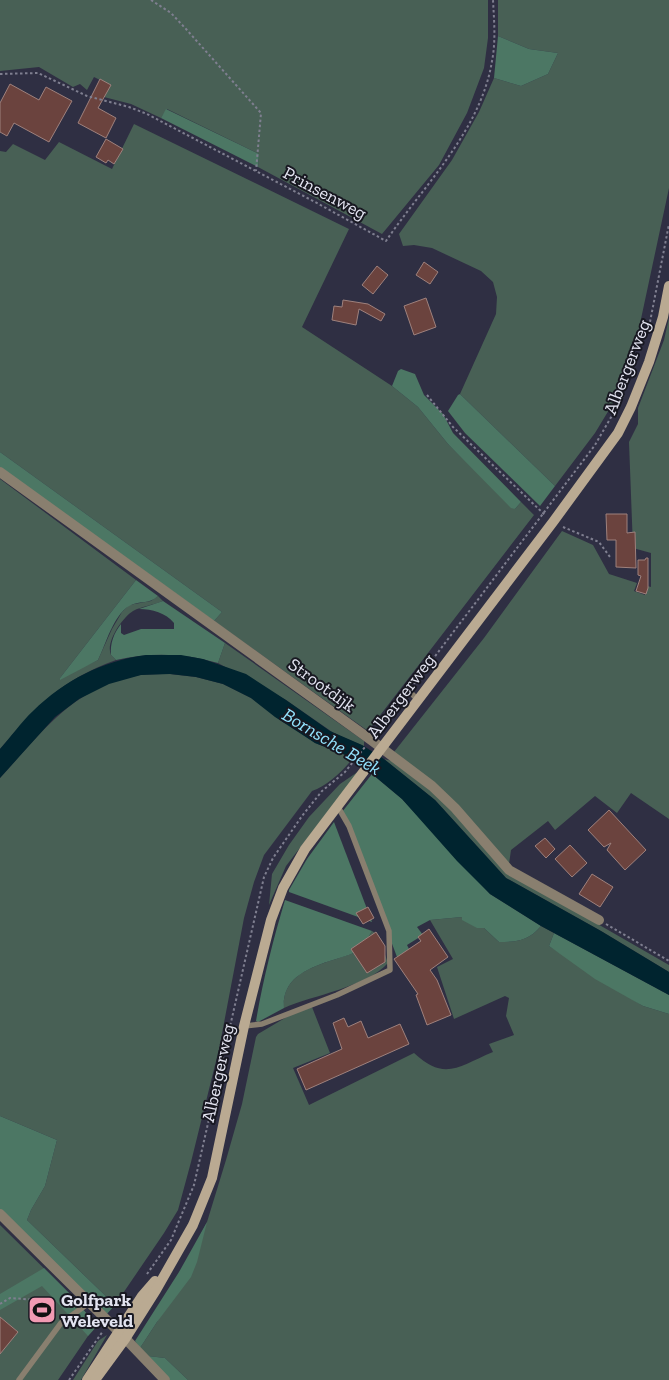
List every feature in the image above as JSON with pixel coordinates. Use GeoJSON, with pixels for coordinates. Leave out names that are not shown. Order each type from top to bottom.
{"type":"FeatureCollection","features":[{"type":"Feature","properties":{"kind":"main road","name":"Albergerweg"},"geometry":{"type":"LineString","coordinates":[[87,1380],[122,1335],[141,1315],[193,1225],[212,1178],[244,1026],[271,920],[283,888],[305,848],[366,770],[618,433],[631,407],[649,362],[663,317],[669,286]]}},
{"type":"Feature","properties":{"kind":"main road","name":"Albergerweg"},"geometry":{"type":"LineString","coordinates":[[95,1380],[122,1335]]}},
{"type":"Feature","properties":{"kind":"street","name":"Strootdijk"},"geometry":{"type":"LineString","coordinates":[[0,472],[444,796],[509,870],[599,920]]}},
{"type":"Feature","properties":{"kind":"street"},"geometry":{"type":"LineString","coordinates":[[0,1214],[110,1322],[165,1380]]}},
{"type":"Feature","properties":{"kind":"lane"},"geometry":{"type":"LineString","coordinates":[[409,691],[418,700]]}},
{"type":"Feature","properties":{"kind":"lane"},"geometry":{"type":"LineString","coordinates":[[244,1026],[262,1024],[337,995],[390,970],[389,930],[349,826],[338,807]]}},
{"type":"Feature","properties":{"kind":"lane"},"geometry":{"type":"LineString","coordinates":[[19,1380],[61,1322],[89,1302]]}},
{"type":"Feature","properties":{"kind":"path"},"geometry":{"type":"LineString","coordinates":[[151,0],[171,13],[261,113],[256,171]]}},
{"type":"Feature","properties":{"kind":"path","name":"Prinsenweg"},"geometry":{"type":"LineString","coordinates":[[0,74],[38,73],[87,96],[129,107],[147,114],[386,241],[462,136],[485,93],[494,47],[493,0]]}},
{"type":"Feature","properties":{"kind":"path","name":"Albergerweg"},"geometry":{"type":"LineString","coordinates":[[649,325],[669,224]]}},
{"type":"Feature","properties":{"kind":"path","name":"Albergerweg"},"geometry":{"type":"LineString","coordinates":[[146,1276],[171,1240],[194,1185],[264,877],[273,858],[322,791],[354,763],[543,514],[595,444],[625,392]]}},
{"type":"Feature","properties":{"kind":"path"},"geometry":{"type":"LineString","coordinates":[[428,395],[453,427],[543,514],[553,522],[599,542],[610,557]]}},
{"type":"Feature","properties":{"kind":"path"},"geometry":{"type":"LineString","coordinates":[[599,920],[669,961]]}},
{"type":"Feature","properties":{"kind":"path"},"geometry":{"type":"LineString","coordinates":[[0,1304],[10,1298],[37,1300],[61,1322]]}},
{"type":"Feature","properties":{"kind":"path"},"geometry":{"type":"LineString","coordinates":[[68,1380],[110,1322]]}},
{"type":"Feature","properties":{"kind":"green space"},"geometry":{"type":"Polygon","coordinates":[[[0,0],[488,0],[488,38],[484,68],[467,113],[439,165],[382,234],[258,167],[259,154],[167,109],[161,118],[131,104],[104,97],[110,85],[94,77],[87,90],[80,84],[73,87],[39,67],[0,71],[0,0]]]}},
{"type":"Feature","properties":{"kind":"green space"},"geometry":{"type":"Polygon","coordinates":[[[498,0],[669,0],[669,188],[635,347],[615,400],[595,433],[555,486],[460,394],[496,314],[497,297],[493,282],[481,271],[432,248],[414,245],[403,246],[399,234],[452,160],[479,112],[494,78],[521,86],[548,74],[558,53],[529,49],[498,36],[498,0]]]}},
{"type":"Feature","properties":{"kind":"green space"},"geometry":{"type":"Polygon","coordinates":[[[498,36],[529,49],[558,53],[548,74],[521,86],[494,78],[498,36]]]}},
{"type":"Feature","properties":{"kind":"green space"},"geometry":{"type":"Polygon","coordinates":[[[166,109],[259,154],[258,167],[161,118],[166,109]]]}},
{"type":"Feature","properties":{"kind":"green space"},"geometry":{"type":"Polygon","coordinates":[[[134,124],[349,229],[302,327],[392,386],[418,407],[448,444],[515,509],[521,502],[534,515],[368,731],[214,621],[222,612],[0,452],[0,151],[6,152],[13,144],[45,160],[59,142],[112,169],[134,124]]]}},
{"type":"Feature","properties":{"kind":"green space"},"geometry":{"type":"Polygon","coordinates":[[[669,318],[669,819],[631,793],[617,813],[595,796],[555,830],[548,821],[511,850],[509,864],[394,752],[484,638],[562,531],[593,545],[609,574],[637,583],[634,591],[645,595],[647,586],[651,587],[651,553],[633,548],[629,442],[638,424],[638,408],[664,340],[669,318]]]}},
{"type":"Feature","properties":{"kind":"green space"},"geometry":{"type":"Polygon","coordinates":[[[401,369],[415,374],[424,395],[443,414],[453,433],[521,502],[515,509],[511,508],[448,444],[418,407],[392,386],[398,371],[401,369]]]}},
{"type":"Feature","properties":{"kind":"green space"},"geometry":{"type":"Polygon","coordinates":[[[460,394],[555,486],[540,506],[465,433],[448,411],[460,394]]]}},
{"type":"Feature","properties":{"kind":"green space"},"geometry":{"type":"Polygon","coordinates":[[[0,452],[222,612],[214,621],[0,467],[0,452]]]}},
{"type":"Feature","properties":{"kind":"green space"},"geometry":{"type":"Polygon","coordinates":[[[0,479],[136,580],[60,678],[98,660],[112,629],[122,612],[129,605],[151,601],[158,596],[163,601],[137,609],[129,614],[116,630],[110,643],[111,655],[116,660],[80,676],[51,696],[38,707],[0,749],[0,479]]]}},
{"type":"Feature","properties":{"kind":"green space"},"geometry":{"type":"Polygon","coordinates":[[[136,580],[158,596],[151,601],[133,604],[123,611],[114,623],[98,660],[60,680],[60,678],[136,580]]]}},
{"type":"Feature","properties":{"kind":"green space"},"geometry":{"type":"Polygon","coordinates":[[[163,601],[225,643],[218,663],[193,657],[167,655],[129,657],[116,660],[111,655],[113,638],[121,624],[121,633],[124,635],[141,629],[174,629],[174,623],[163,614],[139,609],[163,601]]]}},
{"type":"Feature","properties":{"kind":"green space"},"geometry":{"type":"Polygon","coordinates":[[[225,643],[364,741],[364,746],[335,734],[286,700],[218,663],[225,643]]]}},
{"type":"Feature","properties":{"kind":"green space"},"geometry":{"type":"Polygon","coordinates":[[[170,674],[196,677],[223,684],[251,698],[315,743],[353,758],[334,778],[312,791],[264,855],[244,918],[219,1049],[178,1210],[115,1305],[27,1220],[45,1186],[57,1140],[0,1116],[0,778],[45,728],[78,700],[96,689],[117,681],[140,675],[170,674]]]}},
{"type":"Feature","properties":{"kind":"green space"},"geometry":{"type":"Polygon","coordinates":[[[384,759],[392,761],[441,798],[507,872],[669,965],[669,972],[601,931],[506,878],[435,800],[384,759]]]}},
{"type":"Feature","properties":{"kind":"green space"},"geometry":{"type":"Polygon","coordinates":[[[359,771],[286,866],[269,905],[272,874],[289,845],[309,817],[340,784],[359,771]]]}},
{"type":"Feature","properties":{"kind":"green space"},"geometry":{"type":"Polygon","coordinates":[[[372,774],[402,799],[490,894],[541,926],[532,935],[522,940],[499,942],[484,928],[477,928],[462,920],[462,917],[430,920],[417,927],[423,935],[407,945],[409,949],[396,961],[397,957],[342,812],[372,774]]]}},
{"type":"Feature","properties":{"kind":"green space"},"geometry":{"type":"Polygon","coordinates":[[[334,822],[372,922],[289,892],[307,859],[334,822]]]}},
{"type":"Feature","properties":{"kind":"green space"},"geometry":{"type":"Polygon","coordinates":[[[285,900],[372,931],[361,950],[311,968],[300,975],[291,983],[285,994],[284,1008],[258,1022],[256,1021],[265,975],[285,900]]]}},
{"type":"Feature","properties":{"kind":"green space"},"geometry":{"type":"Polygon","coordinates":[[[462,917],[484,928],[499,942],[522,940],[532,935],[541,926],[554,933],[549,946],[643,1006],[669,1014],[669,1380],[188,1380],[165,1358],[148,1356],[140,1348],[157,1322],[207,1222],[242,1104],[258,1034],[290,1015],[312,1007],[330,1053],[293,1068],[309,1105],[414,1053],[435,1067],[452,1069],[493,1052],[489,1044],[514,1035],[506,1016],[509,998],[505,996],[454,1019],[437,967],[453,959],[430,920],[462,917]]]}},
{"type":"Feature","properties":{"kind":"green space"},"geometry":{"type":"Polygon","coordinates":[[[372,931],[378,935],[388,963],[379,971],[339,990],[284,1008],[285,994],[291,983],[300,975],[311,968],[361,950],[372,931]]]}},
{"type":"Feature","properties":{"kind":"green space"},"geometry":{"type":"Polygon","coordinates":[[[554,933],[669,995],[669,1014],[643,1006],[595,979],[549,946],[554,933]]]}},
{"type":"Feature","properties":{"kind":"green space"},"geometry":{"type":"Polygon","coordinates":[[[0,1116],[57,1140],[45,1186],[27,1220],[115,1305],[106,1315],[0,1210],[0,1116]]]}},
{"type":"Feature","properties":{"kind":"green space"},"geometry":{"type":"Polygon","coordinates":[[[207,1222],[197,1262],[191,1277],[140,1348],[135,1341],[179,1272],[207,1222]]]}},
{"type":"Feature","properties":{"kind":"green space","name":"Golfpark Weleveld"},"geometry":{"type":"Polygon","coordinates":[[[0,1225],[71,1295],[97,1326],[58,1380],[0,1380],[0,1225]]]}},
{"type":"Feature","properties":{"kind":"green space"},"geometry":{"type":"Polygon","coordinates":[[[44,1268],[71,1295],[97,1326],[88,1336],[42,1286],[0,1310],[0,1294],[44,1268]]]}},
{"type":"Feature","properties":{"kind":"green space"},"geometry":{"type":"Polygon","coordinates":[[[107,1335],[81,1380],[73,1380],[98,1341],[107,1335]]]}},
{"type":"Feature","properties":{"kind":"green space"},"geometry":{"type":"Polygon","coordinates":[[[148,1356],[165,1358],[188,1380],[170,1380],[148,1356]]]}},
{"type":"Feature","properties":{"kind":"water","name":"Bornsche Beek"},"geometry":{"type":"Polygon","coordinates":[[[146,655],[181,655],[203,659],[246,674],[330,731],[362,745],[384,759],[435,800],[506,878],[601,931],[669,972],[669,995],[541,926],[490,894],[457,861],[402,799],[353,758],[315,743],[275,717],[251,698],[223,684],[196,677],[170,674],[141,675],[109,684],[79,699],[55,717],[0,778],[0,749],[24,720],[45,700],[71,681],[99,667],[146,655]]]}},
{"type":"Feature","properties":{"kind":"building"},"geometry":{"type":"Polygon","coordinates":[[[100,79],[111,85],[98,108],[116,118],[106,138],[78,123],[100,79]]]}},
{"type":"Feature","properties":{"kind":"building"},"geometry":{"type":"Polygon","coordinates":[[[10,84],[39,100],[46,87],[72,101],[49,142],[14,123],[7,136],[0,132],[0,103],[10,84]]]}},
{"type":"Feature","properties":{"kind":"building"},"geometry":{"type":"Polygon","coordinates":[[[106,139],[123,149],[114,164],[108,160],[106,163],[96,157],[106,139]]]}},
{"type":"Feature","properties":{"kind":"building"},"geometry":{"type":"Polygon","coordinates":[[[424,262],[438,272],[430,284],[416,275],[424,262]]]}},
{"type":"Feature","properties":{"kind":"building"},"geometry":{"type":"Polygon","coordinates":[[[377,266],[388,275],[373,294],[362,285],[377,266]]]}},
{"type":"Feature","properties":{"kind":"building"},"geometry":{"type":"Polygon","coordinates":[[[426,298],[436,327],[414,335],[404,306],[426,298]]]}},
{"type":"Feature","properties":{"kind":"building"},"geometry":{"type":"Polygon","coordinates":[[[343,300],[368,304],[385,314],[381,321],[359,309],[356,325],[332,320],[334,306],[342,307],[343,300]]]}},
{"type":"Feature","properties":{"kind":"building"},"geometry":{"type":"Polygon","coordinates":[[[606,514],[627,514],[627,533],[635,532],[636,568],[616,567],[616,540],[607,540],[606,514]]]}},
{"type":"Feature","properties":{"kind":"building"},"geometry":{"type":"Polygon","coordinates":[[[648,558],[648,588],[646,594],[636,591],[641,576],[638,575],[638,560],[645,560],[648,558]]]}},
{"type":"Feature","properties":{"kind":"building"},"geometry":{"type":"Polygon","coordinates":[[[609,810],[646,850],[625,870],[607,850],[611,843],[604,847],[588,830],[609,810]]]}},
{"type":"Feature","properties":{"kind":"building"},"geometry":{"type":"Polygon","coordinates":[[[545,838],[555,849],[546,858],[535,846],[545,838]]]}},
{"type":"Feature","properties":{"kind":"building"},"geometry":{"type":"Polygon","coordinates":[[[570,845],[587,863],[572,877],[555,859],[570,845]]]}},
{"type":"Feature","properties":{"kind":"building"},"geometry":{"type":"Polygon","coordinates":[[[592,874],[613,887],[600,907],[579,894],[592,874]]]}},
{"type":"Feature","properties":{"kind":"building"},"geometry":{"type":"Polygon","coordinates":[[[368,907],[374,918],[363,924],[356,913],[368,907]]]}},
{"type":"Feature","properties":{"kind":"building"},"geometry":{"type":"Polygon","coordinates":[[[429,929],[448,957],[430,970],[437,980],[451,1015],[427,1025],[416,995],[418,994],[394,959],[421,941],[418,937],[429,929]]]}},
{"type":"Feature","properties":{"kind":"building"},"geometry":{"type":"Polygon","coordinates":[[[376,932],[385,946],[385,962],[367,973],[351,949],[376,932]]]}},
{"type":"Feature","properties":{"kind":"building"},"geometry":{"type":"Polygon","coordinates":[[[344,1018],[348,1027],[361,1021],[368,1038],[400,1024],[409,1044],[306,1090],[297,1069],[342,1049],[333,1023],[344,1018]]]}},
{"type":"Feature","properties":{"kind":"building"},"geometry":{"type":"Polygon","coordinates":[[[0,1317],[18,1332],[0,1354],[0,1317]]]}},
{"type":"Feature","properties":{"kind":"place","name":"Golfpark Weleveld"},"geometry":{"type":"Point","coordinates":[42,1310]}}]}
